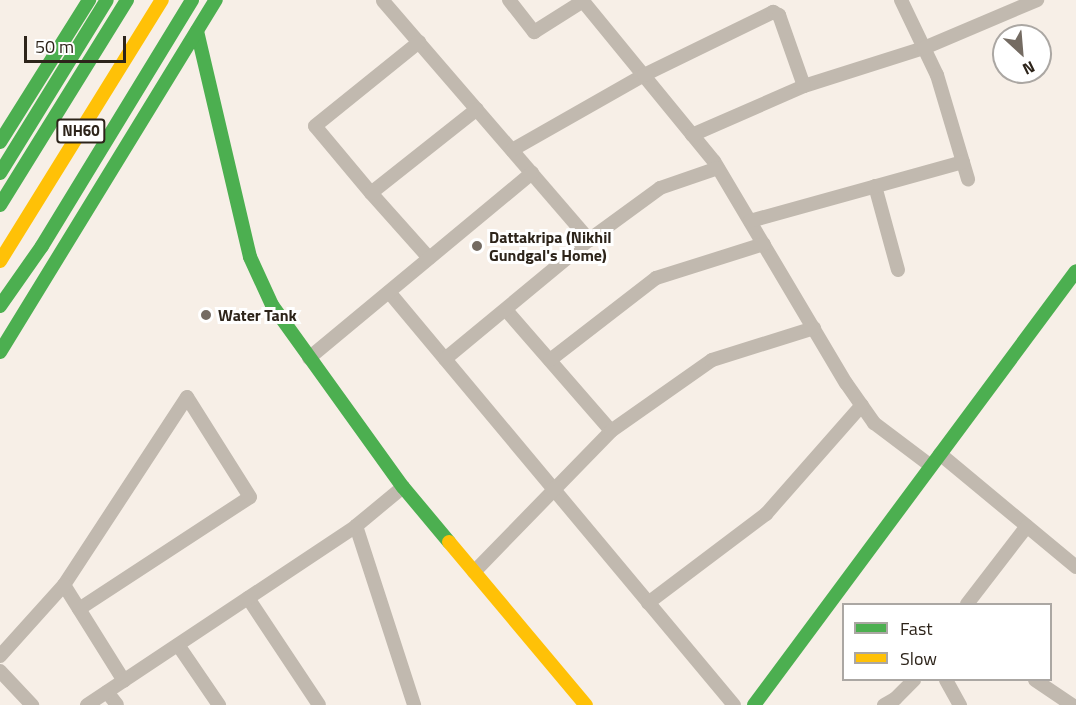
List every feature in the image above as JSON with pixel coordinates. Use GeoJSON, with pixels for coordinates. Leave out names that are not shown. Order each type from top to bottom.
{"type":"FeatureCollection","features":[{"type":"Feature","properties":{"kind":"main road"},"geometry":{"type":"LineString","coordinates":[[0,142],[88,0]]}},
{"type":"Feature","properties":{"kind":"main road"},"geometry":{"type":"LineString","coordinates":[[0,173],[107,0]]}},
{"type":"Feature","properties":{"kind":"main road"},"geometry":{"type":"LineString","coordinates":[[0,205],[127,0]]}},
{"type":"Feature","properties":{"kind":"main road","name":"NH60"},"geometry":{"type":"LineString","coordinates":[[69,122],[143,0]]}},
{"type":"Feature","properties":{"kind":"main road","name":"NH60"},"geometry":{"type":"LineString","coordinates":[[0,261],[162,0]]}},
{"type":"Feature","properties":{"kind":"main road"},"geometry":{"type":"LineString","coordinates":[[0,296],[181,0]]}},
{"type":"Feature","properties":{"kind":"main road"},"geometry":{"type":"LineString","coordinates":[[0,306],[42,246],[192,0]]}},
{"type":"Feature","properties":{"kind":"main road"},"geometry":{"type":"LineString","coordinates":[[0,352],[216,0]]}},
{"type":"Feature","properties":{"kind":"main road"},"geometry":{"type":"LineString","coordinates":[[197,31],[235,201],[250,257],[272,305],[403,487],[586,705]]}},
{"type":"Feature","properties":{"kind":"main road"},"geometry":{"type":"LineString","coordinates":[[754,705],[1076,271]]}},
{"type":"Feature","properties":{"kind":"street"},"geometry":{"type":"LineString","coordinates":[[509,0],[534,32],[583,1],[718,168],[874,423],[931,466]]}},
{"type":"Feature","properties":{"kind":"street"},"geometry":{"type":"LineString","coordinates":[[901,0],[937,75],[969,179]]}},
{"type":"Feature","properties":{"kind":"street"},"geometry":{"type":"LineString","coordinates":[[692,135],[804,86],[924,48],[1037,0]]}},
{"type":"Feature","properties":{"kind":"street"},"geometry":{"type":"LineString","coordinates":[[383,2],[589,240]]}},
{"type":"Feature","properties":{"kind":"street"},"geometry":{"type":"LineString","coordinates":[[512,150],[644,75],[773,12],[778,15],[804,86]]}},
{"type":"Feature","properties":{"kind":"street"},"geometry":{"type":"LineString","coordinates":[[419,42],[315,126],[429,258]]}},
{"type":"Feature","properties":{"kind":"street"},"geometry":{"type":"LineString","coordinates":[[371,193],[477,109]]}},
{"type":"Feature","properties":{"kind":"street"},"geometry":{"type":"LineString","coordinates":[[750,221],[963,162]]}},
{"type":"Feature","properties":{"kind":"street"},"geometry":{"type":"LineString","coordinates":[[445,359],[589,240],[660,188],[718,168]]}},
{"type":"Feature","properties":{"kind":"street"},"geometry":{"type":"LineString","coordinates":[[309,358],[532,173]]}},
{"type":"Feature","properties":{"kind":"street"},"geometry":{"type":"LineString","coordinates":[[875,186],[898,270]]}},
{"type":"Feature","properties":{"kind":"street"},"geometry":{"type":"LineString","coordinates":[[550,360],[656,278],[764,244]]}},
{"type":"Feature","properties":{"kind":"street"},"geometry":{"type":"LineString","coordinates":[[389,292],[734,705]]}},
{"type":"Feature","properties":{"kind":"street"},"geometry":{"type":"LineString","coordinates":[[506,310],[611,431]]}},
{"type":"Feature","properties":{"kind":"street"},"geometry":{"type":"LineString","coordinates":[[474,572],[611,431],[712,360],[814,328]]}},
{"type":"Feature","properties":{"kind":"street"},"geometry":{"type":"LineString","coordinates":[[0,656],[64,585],[187,397],[250,497],[79,609]]}},
{"type":"Feature","properties":{"kind":"street"},"geometry":{"type":"LineString","coordinates":[[648,603],[766,514],[862,405]]}},
{"type":"Feature","properties":{"kind":"street"},"geometry":{"type":"LineString","coordinates":[[940,454],[1076,567]]}},
{"type":"Feature","properties":{"kind":"street"},"geometry":{"type":"LineString","coordinates":[[87,705],[357,526],[403,487]]}},
{"type":"Feature","properties":{"kind":"street"},"geometry":{"type":"LineString","coordinates":[[357,526],[414,705]]}},
{"type":"Feature","properties":{"kind":"street"},"geometry":{"type":"LineString","coordinates":[[968,603],[1027,526]]}},
{"type":"Feature","properties":{"kind":"street"},"geometry":{"type":"LineString","coordinates":[[64,585],[124,681]]}},
{"type":"Feature","properties":{"kind":"street"},"geometry":{"type":"LineString","coordinates":[[248,598],[319,705]]}},
{"type":"Feature","properties":{"kind":"street"},"geometry":{"type":"LineString","coordinates":[[178,645],[219,705]]}},
{"type":"Feature","properties":{"kind":"street"},"geometry":{"type":"LineString","coordinates":[[0,671],[32,705]]}},
{"type":"Feature","properties":{"kind":"street"},"geometry":{"type":"LineString","coordinates":[[884,705],[895,699],[913,681]]}},
{"type":"Feature","properties":{"kind":"street"},"geometry":{"type":"LineString","coordinates":[[947,681],[960,705]]}},
{"type":"Feature","properties":{"kind":"street"},"geometry":{"type":"LineString","coordinates":[[1036,681],[1072,705]]}},
{"type":"Feature","properties":{"kind":"street"},"geometry":{"type":"LineString","coordinates":[[107,692],[117,705]]}},
{"type":"Feature","properties":{"kind":"traffic: fast"},"geometry":{"type":"LineString","coordinates":[[0,142],[89,0]]}},
{"type":"Feature","properties":{"kind":"traffic: fast"},"geometry":{"type":"LineString","coordinates":[[0,173],[107,0]]}},
{"type":"Feature","properties":{"kind":"traffic: fast"},"geometry":{"type":"LineString","coordinates":[[0,205],[127,0]]}},
{"type":"Feature","properties":{"kind":"traffic: fast"},"geometry":{"type":"LineString","coordinates":[[0,306],[42,246],[192,0]]}},
{"type":"Feature","properties":{"kind":"traffic: fast"},"geometry":{"type":"LineString","coordinates":[[0,352],[216,0]]}},
{"type":"Feature","properties":{"kind":"traffic: fast"},"geometry":{"type":"LineString","coordinates":[[197,31],[250,257],[272,305],[403,487],[449,542]]}},
{"type":"Feature","properties":{"kind":"traffic: fast"},"geometry":{"type":"LineString","coordinates":[[754,705],[1076,271]]}},
{"type":"Feature","properties":{"kind":"traffic: slow"},"geometry":{"type":"LineString","coordinates":[[0,261],[162,0]]}},
{"type":"Feature","properties":{"kind":"traffic: slow"},"geometry":{"type":"LineString","coordinates":[[449,542],[586,705]]}},
{"type":"Feature","properties":{"kind":"place","name":"Dattakripa (Nikhil Gundgal's Home)"},"geometry":{"type":"Point","coordinates":[477,246]}},
{"type":"Feature","properties":{"kind":"place","name":"Water Tank"},"geometry":{"type":"Point","coordinates":[206,315]}}]}
